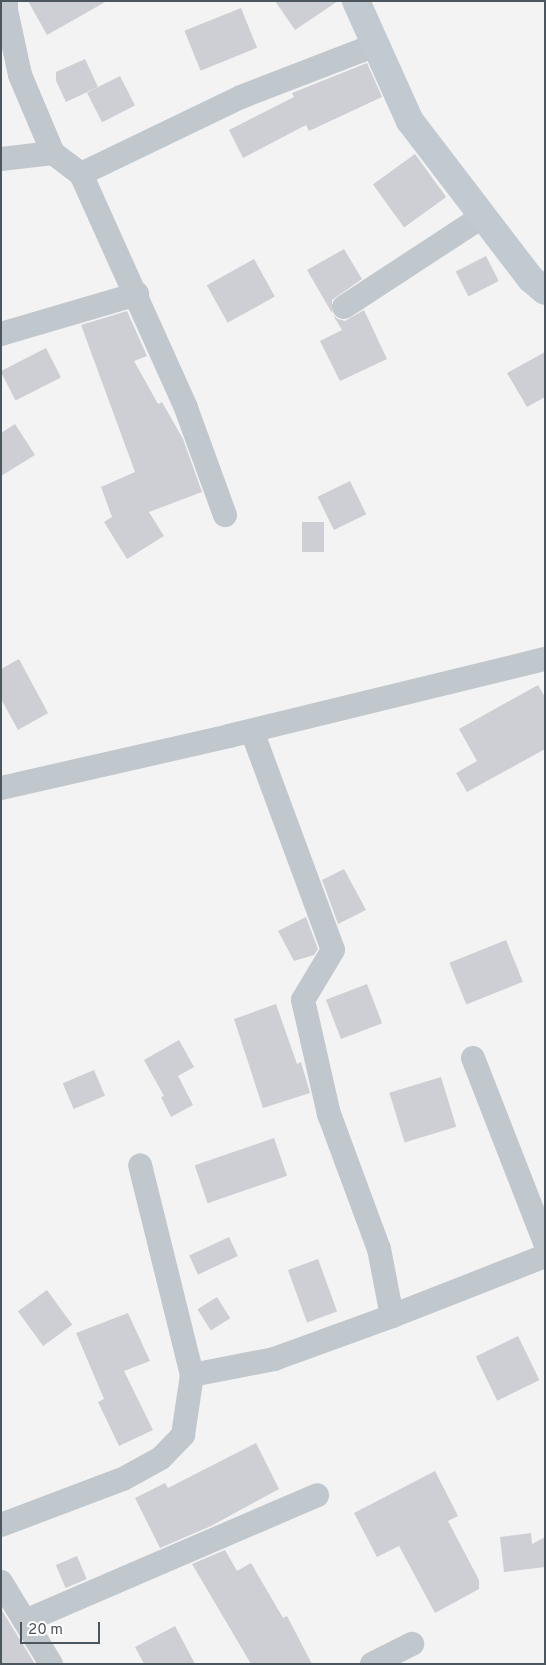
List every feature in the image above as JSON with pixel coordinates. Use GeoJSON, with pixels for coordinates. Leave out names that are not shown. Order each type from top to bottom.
{"type":"FeatureCollection","features":[{"type":"Feature","properties":{"kind":"main road"},"geometry":{"type":"LineString","coordinates":[[356,1],[410,121],[531,279],[545,291]]}},
{"type":"Feature","properties":{"kind":"street"},"geometry":{"type":"LineString","coordinates":[[6,1],[6,10],[20,75],[53,154],[81,174],[137,294],[186,408],[225,514]]}},
{"type":"Feature","properties":{"kind":"street"},"geometry":{"type":"LineString","coordinates":[[81,174],[241,97],[376,45]]}},
{"type":"Feature","properties":{"kind":"street"},"geometry":{"type":"LineString","coordinates":[[1,159],[53,154]]}},
{"type":"Feature","properties":{"kind":"street"},"geometry":{"type":"LineString","coordinates":[[344,307],[483,216]]}},
{"type":"Feature","properties":{"kind":"street"},"geometry":{"type":"LineString","coordinates":[[1,334],[137,294]]}},
{"type":"Feature","properties":{"kind":"street"},"geometry":{"type":"LineString","coordinates":[[1,788],[252,731],[545,659]]}},
{"type":"Feature","properties":{"kind":"street"},"geometry":{"type":"LineString","coordinates":[[252,731],[333,950],[303,1000],[329,1114],[379,1249],[392,1316]]}},
{"type":"Feature","properties":{"kind":"street"},"geometry":{"type":"LineString","coordinates":[[473,1058],[545,1244]]}},
{"type":"Feature","properties":{"kind":"street"},"geometry":{"type":"LineString","coordinates":[[1,1525],[123,1479],[161,1458],[184,1434],[192,1375],[140,1165]]}},
{"type":"Feature","properties":{"kind":"street"},"geometry":{"type":"LineString","coordinates":[[192,1375],[274,1359],[392,1316],[545,1256]]}},
{"type":"Feature","properties":{"kind":"street"},"geometry":{"type":"LineString","coordinates":[[25,1621],[317,1495]]}},
{"type":"Feature","properties":{"kind":"street"},"geometry":{"type":"LineString","coordinates":[[1,1582],[51,1664]]}},
{"type":"Feature","properties":{"kind":"street"},"geometry":{"type":"LineString","coordinates":[[372,1664],[412,1644]]}},
{"type":"Feature","properties":{"kind":"building"},"geometry":{"type":"Polygon","coordinates":[[[28,1],[107,1],[47,35],[28,1]]]}},
{"type":"Feature","properties":{"kind":"building"},"geometry":{"type":"Polygon","coordinates":[[[275,1],[338,1],[295,30],[275,1]]]}},
{"type":"Feature","properties":{"kind":"building"},"geometry":{"type":"Polygon","coordinates":[[[241,8],[257,48],[201,71],[184,31],[241,8]]]}},
{"type":"Feature","properties":{"kind":"building"},"geometry":{"type":"Polygon","coordinates":[[[85,59],[98,87],[66,102],[56,81],[56,72],[85,59]]]}},
{"type":"Feature","properties":{"kind":"building"},"geometry":{"type":"Polygon","coordinates":[[[367,63],[382,97],[309,131],[306,125],[243,158],[229,130],[294,97],[292,93],[367,63]]]}},
{"type":"Feature","properties":{"kind":"building"},"geometry":{"type":"Polygon","coordinates":[[[120,76],[135,105],[102,122],[87,93],[120,76]]]}},
{"type":"Feature","properties":{"kind":"building"},"geometry":{"type":"Polygon","coordinates":[[[415,154],[446,197],[404,227],[373,185],[415,154]]]}},
{"type":"Feature","properties":{"kind":"building"},"geometry":{"type":"Polygon","coordinates":[[[344,249],[362,279],[332,300],[332,313],[307,270],[344,249]]]}},
{"type":"Feature","properties":{"kind":"building"},"geometry":{"type":"Polygon","coordinates":[[[486,256],[499,281],[468,296],[456,271],[486,256]]]}},
{"type":"Feature","properties":{"kind":"building"},"geometry":{"type":"Polygon","coordinates":[[[254,259],[275,297],[228,323],[207,285],[254,259]]]}},
{"type":"Feature","properties":{"kind":"building"},"geometry":{"type":"Polygon","coordinates":[[[364,310],[387,359],[340,381],[320,341],[342,330],[333,315],[345,321],[364,310]]]}},
{"type":"Feature","properties":{"kind":"building"},"geometry":{"type":"Polygon","coordinates":[[[127,311],[147,356],[134,361],[158,404],[162,402],[183,439],[202,492],[149,512],[164,536],[127,559],[104,522],[112,517],[101,487],[135,472],[81,325],[127,311]]]}},
{"type":"Feature","properties":{"kind":"building"},"geometry":{"type":"Polygon","coordinates":[[[46,348],[61,377],[16,401],[1,371],[46,348]]]}},
{"type":"Feature","properties":{"kind":"building"},"geometry":{"type":"Polygon","coordinates":[[[545,352],[545,397],[527,407],[507,373],[545,352]]]}},
{"type":"Feature","properties":{"kind":"building"},"geometry":{"type":"Polygon","coordinates":[[[15,424],[35,455],[1,476],[1,433],[15,424]]]}},
{"type":"Feature","properties":{"kind":"building"},"geometry":{"type":"Polygon","coordinates":[[[350,481],[366,514],[334,530],[318,497],[350,481]]]}},
{"type":"Feature","properties":{"kind":"building"},"geometry":{"type":"Polygon","coordinates":[[[302,522],[324,522],[324,552],[302,552],[302,522]]]}},
{"type":"Feature","properties":{"kind":"building"},"geometry":{"type":"Polygon","coordinates":[[[19,659],[48,713],[18,730],[1,699],[1,669],[19,659]]]}},
{"type":"Feature","properties":{"kind":"building"},"geometry":{"type":"Polygon","coordinates":[[[538,685],[545,697],[545,749],[467,792],[456,773],[477,761],[459,729],[538,685]]]}},
{"type":"Feature","properties":{"kind":"building"},"geometry":{"type":"Polygon","coordinates":[[[344,869],[366,910],[338,924],[322,880],[344,869]]]}},
{"type":"Feature","properties":{"kind":"building"},"geometry":{"type":"Polygon","coordinates":[[[306,917],[318,949],[314,955],[294,961],[278,931],[306,917]]]}},
{"type":"Feature","properties":{"kind":"building"},"geometry":{"type":"Polygon","coordinates":[[[506,940],[523,982],[466,1005],[449,963],[506,940]]]}},
{"type":"Feature","properties":{"kind":"building"},"geometry":{"type":"Polygon","coordinates":[[[367,984],[382,1023],[341,1039],[326,1000],[367,984]]]}},
{"type":"Feature","properties":{"kind":"building"},"geometry":{"type":"Polygon","coordinates":[[[276,1004],[297,1064],[301,1062],[310,1093],[263,1108],[234,1019],[276,1004]]]}},
{"type":"Feature","properties":{"kind":"building"},"geometry":{"type":"Polygon","coordinates":[[[179,1040],[194,1067],[178,1076],[193,1105],[171,1117],[161,1097],[164,1096],[144,1060],[179,1040]]]}},
{"type":"Feature","properties":{"kind":"building"},"geometry":{"type":"Polygon","coordinates":[[[94,1070],[105,1096],[74,1109],[63,1083],[94,1070]]]}},
{"type":"Feature","properties":{"kind":"building"},"geometry":{"type":"Polygon","coordinates":[[[441,1077],[456,1127],[405,1143],[389,1093],[441,1077]]]}},
{"type":"Feature","properties":{"kind":"building"},"geometry":{"type":"Polygon","coordinates":[[[274,1138],[287,1176],[208,1203],[195,1165],[274,1138]]]}},
{"type":"Feature","properties":{"kind":"building"},"geometry":{"type":"Polygon","coordinates":[[[229,1237],[238,1256],[198,1275],[189,1256],[229,1237]]]}},
{"type":"Feature","properties":{"kind":"building"},"geometry":{"type":"Polygon","coordinates":[[[318,1259],[337,1312],[307,1323],[288,1270],[318,1259]]]}},
{"type":"Feature","properties":{"kind":"building"},"geometry":{"type":"Polygon","coordinates":[[[47,1290],[72,1325],[43,1346],[18,1311],[47,1290]]]}},
{"type":"Feature","properties":{"kind":"building"},"geometry":{"type":"Polygon","coordinates":[[[217,1297],[230,1318],[211,1330],[197,1309],[217,1297]]]}},
{"type":"Feature","properties":{"kind":"building"},"geometry":{"type":"Polygon","coordinates":[[[128,1313],[150,1361],[124,1371],[153,1430],[119,1446],[98,1402],[104,1399],[76,1333],[128,1313]]]}},
{"type":"Feature","properties":{"kind":"building"},"geometry":{"type":"Polygon","coordinates":[[[518,1336],[539,1380],[497,1401],[476,1357],[518,1336]]]}},
{"type":"Feature","properties":{"kind":"building"},"geometry":{"type":"Polygon","coordinates":[[[256,1443],[279,1489],[211,1526],[160,1548],[135,1498],[165,1483],[168,1488],[256,1443]]]}},
{"type":"Feature","properties":{"kind":"building"},"geometry":{"type":"Polygon","coordinates":[[[435,1471],[458,1516],[448,1521],[479,1580],[479,1589],[435,1613],[399,1546],[377,1557],[354,1513],[435,1471]]]}},
{"type":"Feature","properties":{"kind":"building"},"geometry":{"type":"Polygon","coordinates":[[[531,1533],[532,1544],[545,1537],[545,1567],[504,1572],[500,1537],[531,1533]]]}},
{"type":"Feature","properties":{"kind":"building"},"geometry":{"type":"Polygon","coordinates":[[[225,1550],[237,1571],[251,1563],[283,1618],[287,1616],[312,1664],[251,1664],[192,1564],[225,1550]]]}},
{"type":"Feature","properties":{"kind":"building"},"geometry":{"type":"Polygon","coordinates":[[[77,1556],[87,1579],[66,1588],[56,1565],[77,1556]]]}},
{"type":"Feature","properties":{"kind":"building"},"geometry":{"type":"Polygon","coordinates":[[[1,1609],[35,1664],[1,1664],[1,1609]]]}},
{"type":"Feature","properties":{"kind":"building"},"geometry":{"type":"Polygon","coordinates":[[[175,1626],[195,1664],[144,1664],[135,1647],[175,1626]]]}}]}
